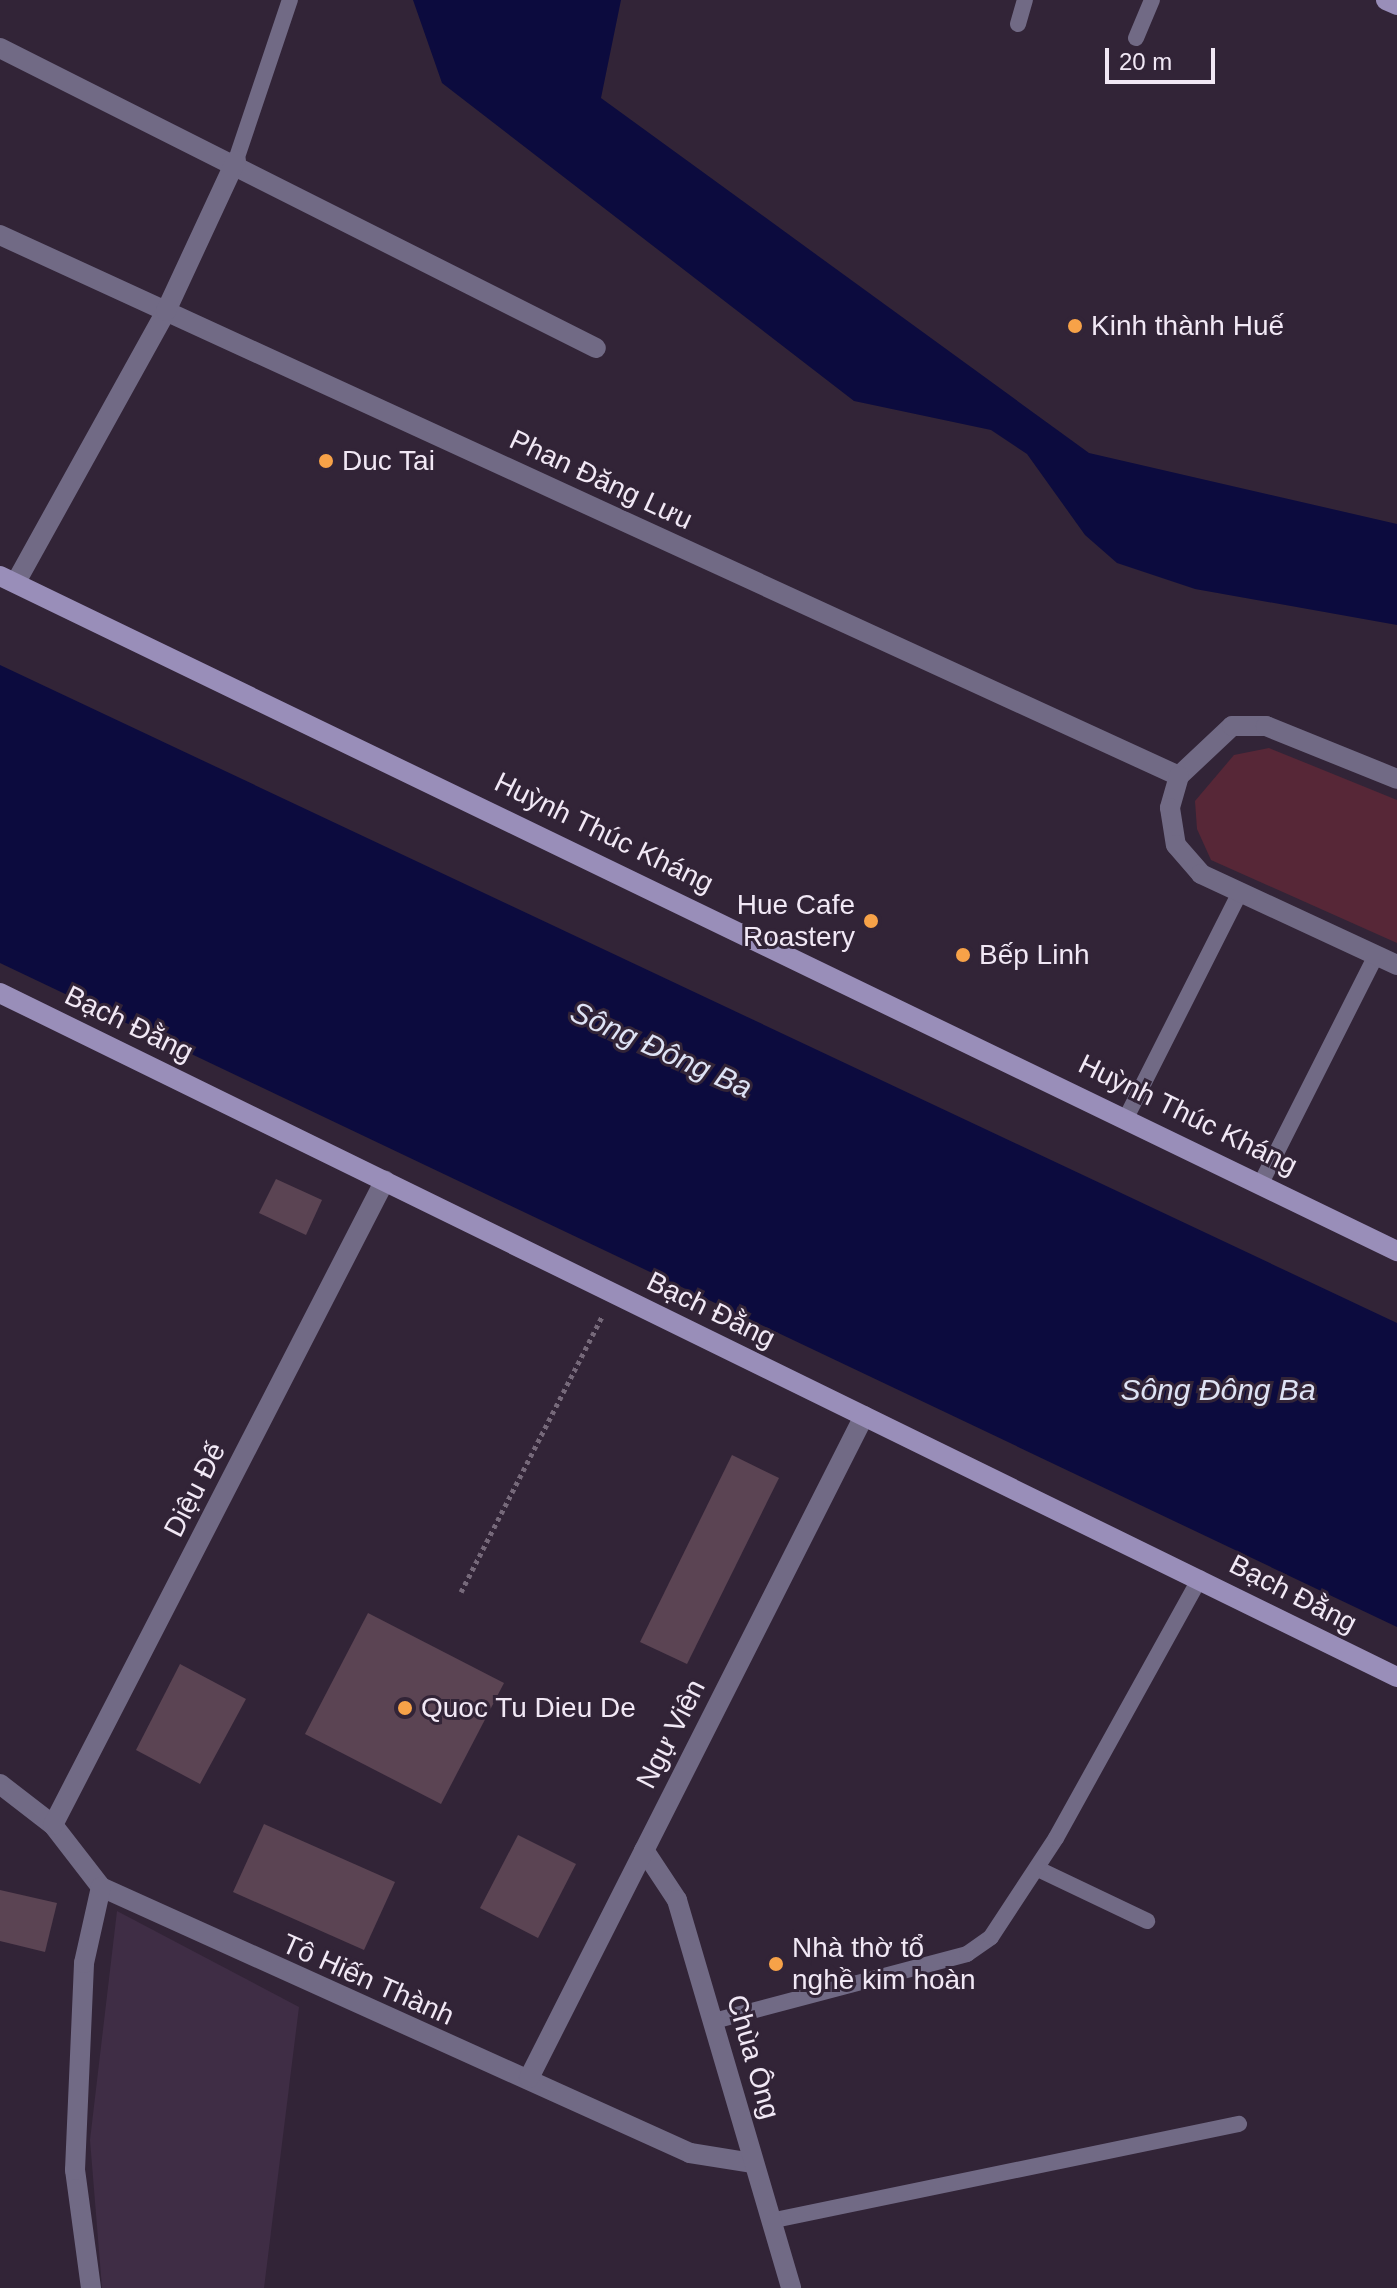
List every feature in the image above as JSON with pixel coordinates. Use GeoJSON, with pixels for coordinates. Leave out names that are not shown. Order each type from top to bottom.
{"type":"FeatureCollection","features":[{"type":"Feature","properties":{"kind":"street"},"geometry":{"type":"LineString","coordinates":[[1386,0],[1397,5]]}},
{"type":"Feature","properties":{"kind":"street"},"geometry":{"type":"LineString","coordinates":[[0,48],[236,160],[596,348]]}},
{"type":"Feature","properties":{"kind":"street"},"geometry":{"type":"LineString","coordinates":[[8,579],[166,311],[236,160]]}},
{"type":"Feature","properties":{"kind":"street","name":"Phan Đăng Lưu"},"geometry":{"type":"LineString","coordinates":[[0,235],[1179,776]]}},
{"type":"Feature","properties":{"kind":"street","name":"Huỳnh Thúc Kháng"},"geometry":{"type":"LineString","coordinates":[[8,579],[1127,1116],[1397,1251]]}},
{"type":"Feature","properties":{"kind":"street"},"geometry":{"type":"LineString","coordinates":[[1397,779],[1266,726],[1232,726],[1179,776],[1170,808],[1176,845],[1201,874],[1397,965]]}},
{"type":"Feature","properties":{"kind":"street","name":"Bạch Đằng"},"geometry":{"type":"LineString","coordinates":[[0,993],[1397,1677]]}},
{"type":"Feature","properties":{"kind":"street","name":"Diệu Đế"},"geometry":{"type":"LineString","coordinates":[[53,1825],[385,1180]]}},
{"type":"Feature","properties":{"kind":"street","name":"Ngự Viên"},"geometry":{"type":"LineString","coordinates":[[529,2078],[864,1416]]}},
{"type":"Feature","properties":{"kind":"street","name":"Tô Hiến Thành"},"geometry":{"type":"LineString","coordinates":[[0,1784],[53,1825],[101,1887],[308,1986],[529,2078],[690,2153],[753,2163]]}},
{"type":"Feature","properties":{"kind":"street","name":"Chùa Ông"},"geometry":{"type":"LineString","coordinates":[[644,1850],[677,1900],[791,2288]]}},
{"type":"Feature","properties":{"kind":"street"},"geometry":{"type":"LineString","coordinates":[[91,2288],[75,2170],[84,1963],[101,1887]]}},
{"type":"Feature","properties":{"kind":"lane"},"geometry":{"type":"LineString","coordinates":[[236,160],[290,0]]}},
{"type":"Feature","properties":{"kind":"lane"},"geometry":{"type":"LineString","coordinates":[[1018,24],[1025,0]]}},
{"type":"Feature","properties":{"kind":"lane"},"geometry":{"type":"LineString","coordinates":[[1136,38],[1152,0]]}},
{"type":"Feature","properties":{"kind":"lane"},"geometry":{"type":"LineString","coordinates":[[1127,1116],[1240,892]]}},
{"type":"Feature","properties":{"kind":"lane"},"geometry":{"type":"LineString","coordinates":[[1261,1183],[1376,955]]}},
{"type":"Feature","properties":{"kind":"lane"},"geometry":{"type":"LineString","coordinates":[[714,2021],[967,1954],[1006,1920],[1038,1869],[1200,1578]]}},
{"type":"Feature","properties":{"kind":"lane"},"geometry":{"type":"LineString","coordinates":[[1038,1869],[1147,1921]]}},
{"type":"Feature","properties":{"kind":"lane"},"geometry":{"type":"LineString","coordinates":[[770,2221],[1239,2124]]}},
{"type":"Feature","properties":{"kind":"path"},"geometry":{"type":"LineString","coordinates":[[461,1592],[614,1294]]}},
{"type":"Feature","properties":{"kind":"shaded area"},"geometry":{"type":"Polygon","coordinates":[[[1269,748],[1397,800],[1397,943],[1211,860],[1197,829],[1195,801],[1234,755],[1269,748]]]}},
{"type":"Feature","properties":{"kind":"shaded area"},"geometry":{"type":"Polygon","coordinates":[[[117,1911],[299,2007],[264,2288],[102,2288],[90,2140],[117,1911]]]}},
{"type":"Feature","properties":{"kind":"water"},"geometry":{"type":"Polygon","coordinates":[[[413,0],[621,0],[601,98],[1089,453],[1397,524],[1397,625],[1195,589],[1117,563],[1085,535],[1027,454],[991,430],[854,401],[442,83],[413,0]]]}},
{"type":"Feature","properties":{"kind":"water","name":"Sông Đông Ba"},"geometry":{"type":"Polygon","coordinates":[[[0,665],[1397,1323],[1397,1627],[0,963],[0,665]]]}},
{"type":"Feature","properties":{"kind":"building"},"geometry":{"type":"Polygon","coordinates":[[[276,1179],[322,1200],[306,1235],[259,1213],[276,1179]]]}},
{"type":"Feature","properties":{"kind":"building"},"geometry":{"type":"Polygon","coordinates":[[[732,1455],[779,1478],[687,1664],[640,1642],[732,1455]]]}},
{"type":"Feature","properties":{"kind":"building","name":"Quoc Tu Dieu De"},"geometry":{"type":"Polygon","coordinates":[[[368,1613],[504,1683],[441,1804],[305,1734],[368,1613]]]}},
{"type":"Feature","properties":{"kind":"building"},"geometry":{"type":"Polygon","coordinates":[[[180,1664],[246,1699],[200,1784],[136,1750],[180,1664]]]}},
{"type":"Feature","properties":{"kind":"building"},"geometry":{"type":"Polygon","coordinates":[[[264,1824],[395,1882],[364,1950],[233,1892],[264,1824]]]}},
{"type":"Feature","properties":{"kind":"building"},"geometry":{"type":"Polygon","coordinates":[[[518,1835],[576,1864],[538,1938],[480,1908],[518,1835]]]}},
{"type":"Feature","properties":{"kind":"building"},"geometry":{"type":"Polygon","coordinates":[[[0,1890],[57,1903],[45,1952],[0,1941],[0,1890]]]}},
{"type":"Feature","properties":{"kind":"place","name":"Kinh thành Huế"},"geometry":{"type":"Point","coordinates":[1075,326]}},
{"type":"Feature","properties":{"kind":"place","name":"Duc Tai"},"geometry":{"type":"Point","coordinates":[326,461]}},
{"type":"Feature","properties":{"kind":"place","name":"Hue Cafe Roastery"},"geometry":{"type":"Point","coordinates":[871,921]}},
{"type":"Feature","properties":{"kind":"place","name":"Bếp Linh"},"geometry":{"type":"Point","coordinates":[963,955]}},
{"type":"Feature","properties":{"kind":"place","name":"Quoc Tu Dieu De"},"geometry":{"type":"Point","coordinates":[405,1708]}},
{"type":"Feature","properties":{"kind":"place","name":"Nhà thờ tổ nghề kim hoàn"},"geometry":{"type":"Point","coordinates":[776,1964]}}]}
